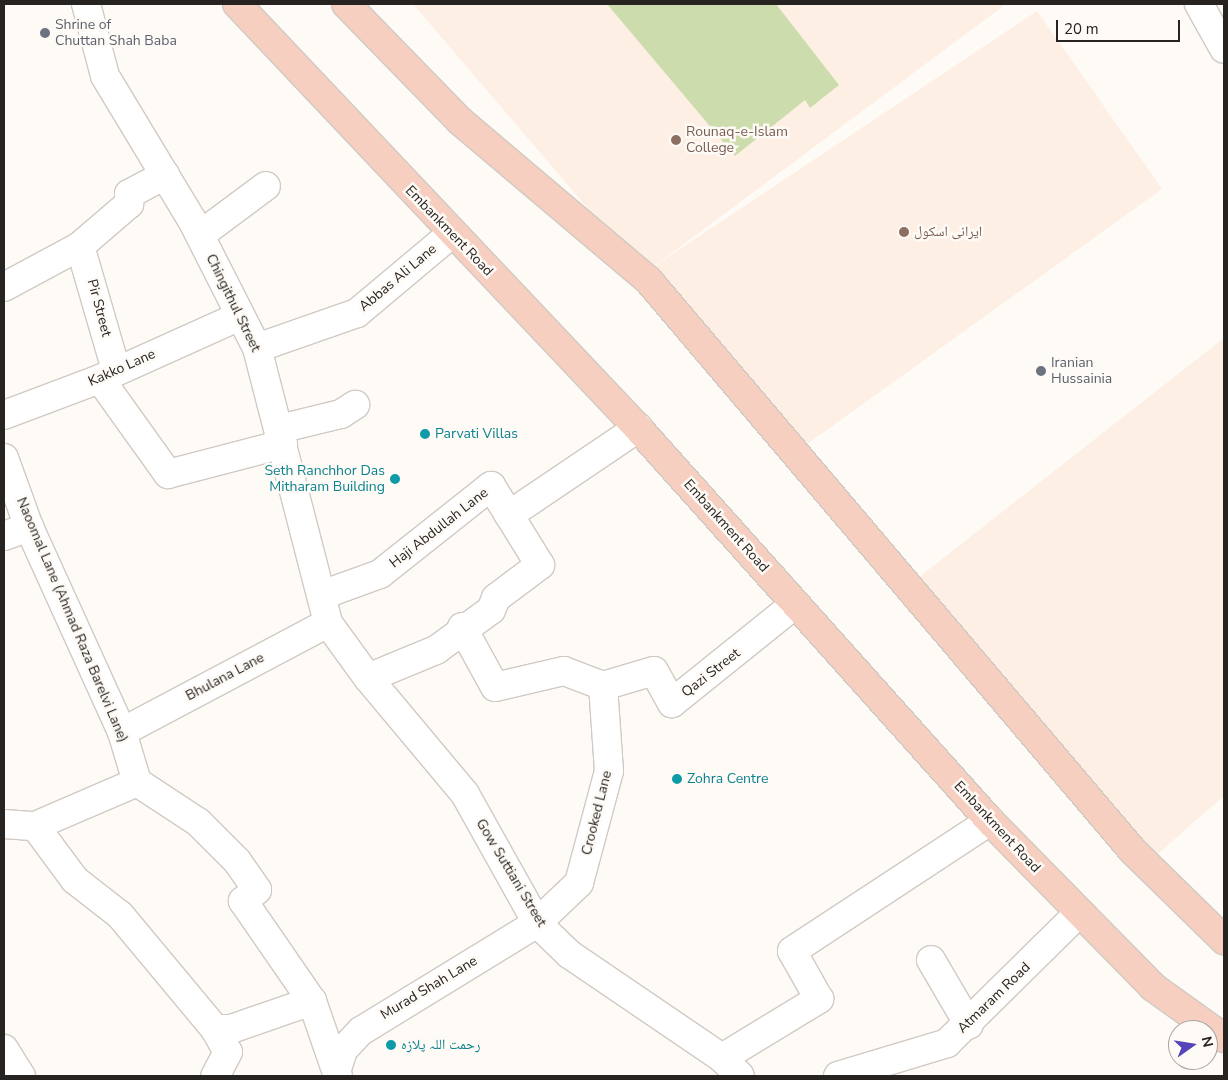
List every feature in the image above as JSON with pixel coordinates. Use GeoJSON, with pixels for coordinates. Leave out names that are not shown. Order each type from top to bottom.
{"type":"FeatureCollection","features":[{"type":"Feature","properties":{"kind":"main road","name":"Embankment Road"},"geometry":{"type":"LineString","coordinates":[[237,4],[451,234],[638,428],[990,821],[1153,987],[1224,1038]]}},
{"type":"Feature","properties":{"kind":"main road"},"geometry":{"type":"LineString","coordinates":[[346,4],[460,121],[648,281],[1132,850],[1224,940]]}},
{"type":"Feature","properties":{"kind":"street","name":"Chingithul Street"},"geometry":{"type":"LineString","coordinates":[[86,4],[105,76],[200,236],[238,317],[257,348],[328,622]]}},
{"type":"Feature","properties":{"kind":"street"},"geometry":{"type":"LineString","coordinates":[[1199,4],[1224,49]]}},
{"type":"Feature","properties":{"kind":"street"},"geometry":{"type":"LineString","coordinates":[[4,287],[80,246],[129,204],[129,194],[165,175]]}},
{"type":"Feature","properties":{"kind":"street"},"geometry":{"type":"LineString","coordinates":[[200,236],[266,186]]}},
{"type":"Feature","properties":{"kind":"street","name":"Abbas Ali Lane"},"geometry":{"type":"LineString","coordinates":[[257,348],[357,313],[451,234]]}},
{"type":"Feature","properties":{"kind":"street","name":"Pir Street"},"geometry":{"type":"LineString","coordinates":[[80,246],[108,375],[168,474],[281,437]]}},
{"type":"Feature","properties":{"kind":"street","name":"Kakko Lane"},"geometry":{"type":"LineString","coordinates":[[4,416],[108,375],[238,317]]}},
{"type":"Feature","properties":{"kind":"street"},"geometry":{"type":"LineString","coordinates":[[281,437],[341,414],[355,405]]}},
{"type":"Feature","properties":{"kind":"street"},"geometry":{"type":"LineString","coordinates":[[368,678],[436,650],[462,627],[490,610],[496,598],[540,565],[509,515],[638,428]]}},
{"type":"Feature","properties":{"kind":"street","name":"Naoomal Lane (Ahmad Raza Barelvi Lane)"},"geometry":{"type":"LineString","coordinates":[[4,458],[29,527],[122,732],[136,782]]}},
{"type":"Feature","properties":{"kind":"street","name":"Haji Abdullah Lane"},"geometry":{"type":"LineString","coordinates":[[322,595],[380,574],[491,486],[509,515]]}},
{"type":"Feature","properties":{"kind":"street"},"geometry":{"type":"LineString","coordinates":[[4,536],[29,527]]}},
{"type":"Feature","properties":{"kind":"street","name":"Qazi Street"},"geometry":{"type":"LineString","coordinates":[[603,686],[654,671],[672,703],[795,604]]}},
{"type":"Feature","properties":{"kind":"street","name":"Bhulana Lane"},"geometry":{"type":"LineString","coordinates":[[122,732],[328,622]]}},
{"type":"Feature","properties":{"kind":"street","name":"Gow Suttiani Street"},"geometry":{"type":"LineString","coordinates":[[328,622],[368,678],[465,794],[538,922],[569,954],[731,1067]]}},
{"type":"Feature","properties":{"kind":"street"},"geometry":{"type":"LineString","coordinates":[[462,627],[495,687],[564,671],[603,686]]}},
{"type":"Feature","properties":{"kind":"street","name":"Crooked Lane"},"geometry":{"type":"LineString","coordinates":[[538,922],[579,883],[609,771],[603,686]]}},
{"type":"Feature","properties":{"kind":"street"},"geometry":{"type":"LineString","coordinates":[[4,824],[35,826],[136,782],[198,822],[237,861],[257,890],[243,901],[312,1001],[338,1072]]}},
{"type":"Feature","properties":{"kind":"street"},"geometry":{"type":"LineString","coordinates":[[731,1067],[819,999],[792,951],[990,821]]}},
{"type":"Feature","properties":{"kind":"street"},"geometry":{"type":"LineString","coordinates":[[35,826],[74,880],[120,915],[215,1029],[228,1052],[215,1076]]}},
{"type":"Feature","properties":{"kind":"street","name":"Atmaram Road"},"geometry":{"type":"LineString","coordinates":[[838,1076],[886,1069],[947,1043],[970,1025],[1079,913]]}},
{"type":"Feature","properties":{"kind":"street","name":"Murad Shah Lane"},"geometry":{"type":"LineString","coordinates":[[338,1072],[343,1050],[382,1015],[538,922]]}},
{"type":"Feature","properties":{"kind":"street"},"geometry":{"type":"LineString","coordinates":[[931,960],[970,1025]]}},
{"type":"Feature","properties":{"kind":"street"},"geometry":{"type":"LineString","coordinates":[[215,1029],[231,1028],[312,1001]]}},
{"type":"Feature","properties":{"kind":"street"},"geometry":{"type":"LineString","coordinates":[[4,1049],[21,1076]]}},
{"type":"Feature","properties":{"kind":"shaded area"},"geometry":{"type":"Polygon","coordinates":[[[413,4],[1006,4],[653,267],[1037,11],[1162,189],[796,452],[413,4]]]}},
{"type":"Feature","properties":{"kind":"shaded area"},"geometry":{"type":"Polygon","coordinates":[[[1224,338],[1224,796],[1146,864],[909,585],[1224,338]]]}},
{"type":"Feature","properties":{"kind":"green space"},"geometry":{"type":"Polygon","coordinates":[[[607,4],[776,4],[839,85],[810,108],[805,100],[735,156],[607,4]]]}},
{"type":"Feature","properties":{"kind":"place","name":"Shrine of Chuttan Shah Baba"},"geometry":{"type":"Point","coordinates":[45,33]}},
{"type":"Feature","properties":{"kind":"place","name":"Rounaq-e-Islam College"},"geometry":{"type":"Point","coordinates":[676,140]}},
{"type":"Feature","properties":{"kind":"place","name":"ایرانی اسکول"},"geometry":{"type":"Point","coordinates":[904,232]}},
{"type":"Feature","properties":{"kind":"place","name":"Iranian Hussainia"},"geometry":{"type":"Point","coordinates":[1041,371]}},
{"type":"Feature","properties":{"kind":"place","name":"Parvati Villas"},"geometry":{"type":"Point","coordinates":[425,434]}},
{"type":"Feature","properties":{"kind":"place","name":"Seth Ranchhor Das Mitharam Building"},"geometry":{"type":"Point","coordinates":[395,479]}},
{"type":"Feature","properties":{"kind":"place","name":"Zohra Centre"},"geometry":{"type":"Point","coordinates":[677,779]}},
{"type":"Feature","properties":{"kind":"place","name":"رحمت اللہ پلازہ"},"geometry":{"type":"Point","coordinates":[391,1045]}}]}
